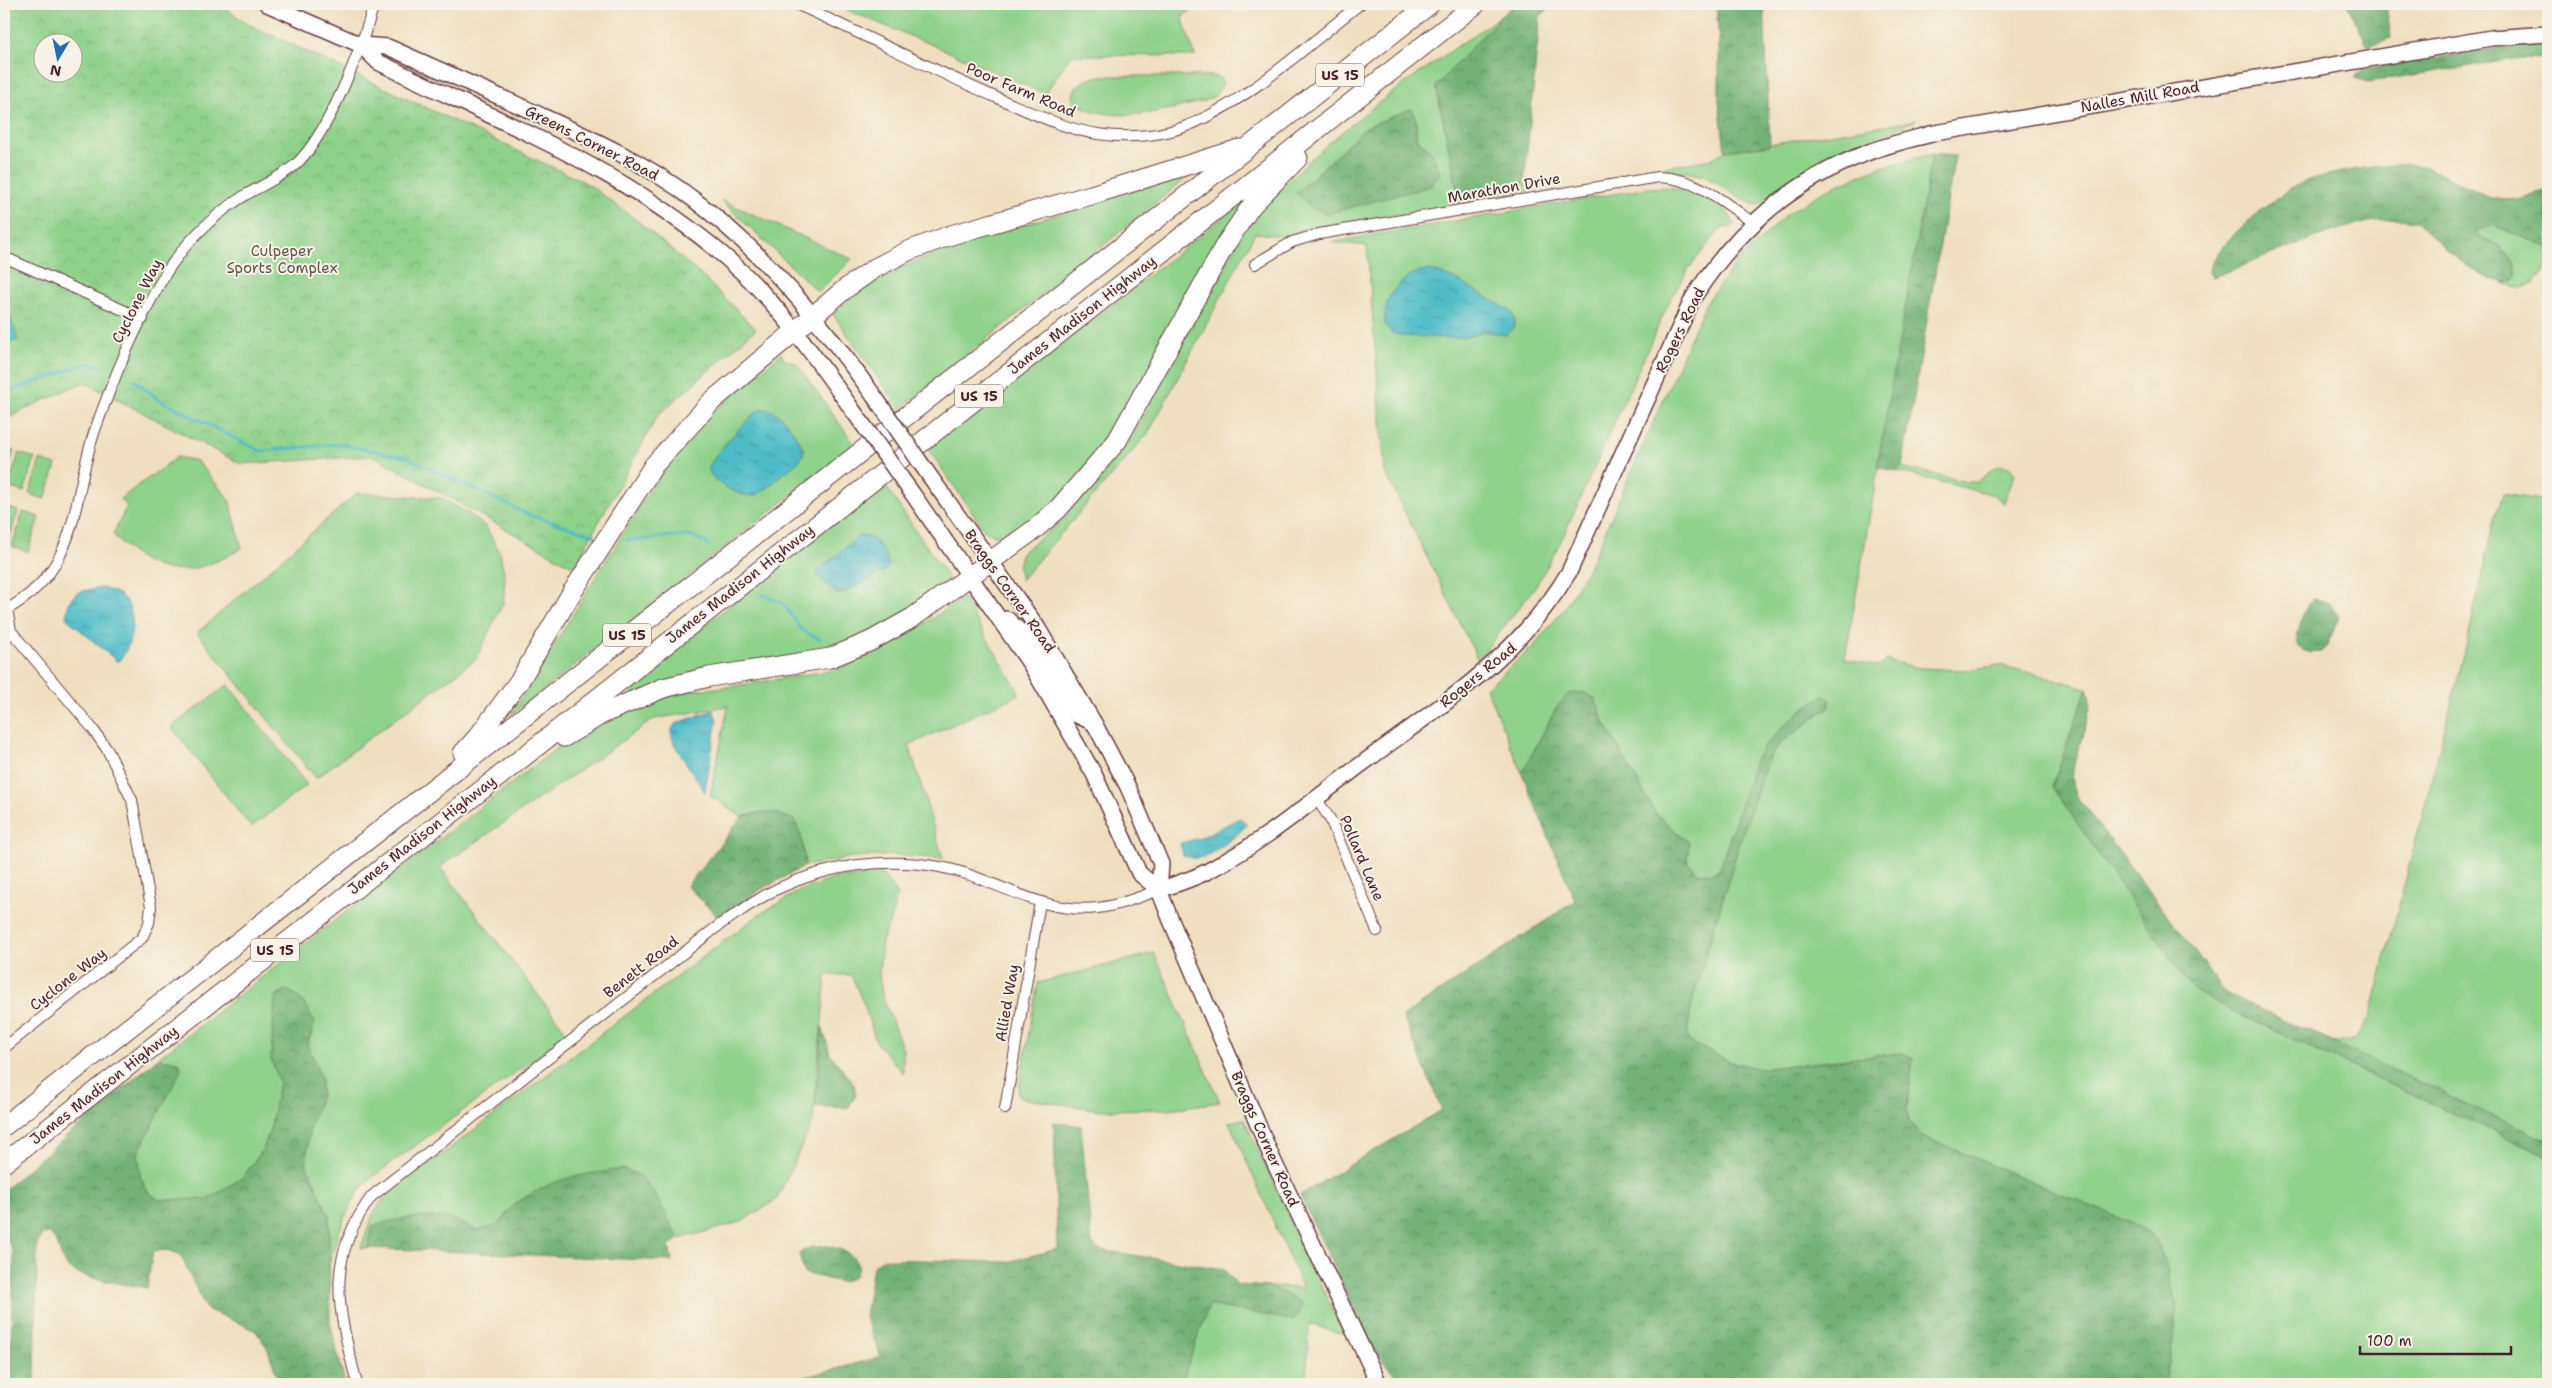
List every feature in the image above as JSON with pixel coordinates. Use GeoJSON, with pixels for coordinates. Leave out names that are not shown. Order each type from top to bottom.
{"type":"FeatureCollection","features":[{"type":"Feature","properties":{"kind":"highway","name":"James Madison Highway"},"geometry":{"type":"LineString","coordinates":[[4,1126],[1430,4]]}},
{"type":"Feature","properties":{"kind":"highway","name":"James Madison Highway"},"geometry":{"type":"LineString","coordinates":[[4,1163],[482,789],[1476,4]]}},
{"type":"Feature","properties":{"kind":"highway"},"geometry":{"type":"LineString","coordinates":[[482,789],[563,737],[629,701],[664,688],[709,677],[830,658],[892,630],[992,562],[1058,509],[1100,463],[1116,441],[1210,269],[1238,225],[1270,186],[1358,96]]}},
{"type":"Feature","properties":{"kind":"highway"},"geometry":{"type":"LineString","coordinates":[[426,794],[480,734],[520,680],[571,594],[654,465],[712,401],[813,314],[875,268],[916,248],[951,235],[1091,195],[1250,145]]}},
{"type":"Feature","properties":{"kind":"street","name":"Greens Corner Road"},"geometry":{"type":"LineString","coordinates":[[267,4],[361,45],[388,47],[594,140],[657,174],[692,197],[748,245],[813,314]]}},
{"type":"Feature","properties":{"kind":"street"},"geometry":{"type":"LineString","coordinates":[[361,45],[374,4]]}},
{"type":"Feature","properties":{"kind":"street","name":"Poor Farm Road"},"geometry":{"type":"LineString","coordinates":[[796,4],[986,93],[1065,126],[1098,134],[1136,136],[1165,132],[1193,123],[1222,109],[1360,4]]}},
{"type":"Feature","properties":{"kind":"street","name":"Nalles Mill Road"},"geometry":{"type":"LineString","coordinates":[[1753,223],[1794,189],[1826,172],[1869,152],[1935,133],[2491,38],[2548,34]]}},
{"type":"Feature","properties":{"kind":"street","name":"Greens Corner Road"},"geometry":{"type":"LineString","coordinates":[[361,45],[378,62],[580,158],[660,206],[708,243],[743,274],[794,330]]}},
{"type":"Feature","properties":{"kind":"street","name":"Cyclone Way"},"geometry":{"type":"LineString","coordinates":[[4,1048],[127,952],[142,938],[149,923],[151,907],[132,800],[108,751],[92,728],[11,631],[5,610],[31,594],[57,564],[68,541],[80,480],[95,430],[143,319],[169,268],[205,226],[233,203],[284,174],[309,150],[325,124],[361,45]]}},
{"type":"Feature","properties":{"kind":"street","name":"Marathon Drive"},"geometry":{"type":"LineString","coordinates":[[1255,264],[1292,242],[1319,234],[1658,177],[1672,177],[1699,186],[1753,223]]}},
{"type":"Feature","properties":{"kind":"street","name":"Rogers Road"},"geometry":{"type":"LineString","coordinates":[[1159,890],[1200,875],[1222,863],[1316,798],[1480,676],[1521,639],[1555,596],[1580,550],[1693,298],[1712,268],[1753,223]]}},
{"type":"Feature","properties":{"kind":"street"},"geometry":{"type":"LineString","coordinates":[[4,257],[143,319]]}},
{"type":"Feature","properties":{"kind":"street","name":"Braggs Corner Road"},"geometry":{"type":"LineString","coordinates":[[813,314],[874,396],[1037,627],[1094,723],[1128,787],[1162,864],[1159,890]]}},
{"type":"Feature","properties":{"kind":"street","name":"Braggs Corner Road"},"geometry":{"type":"LineString","coordinates":[[794,330],[912,493],[1031,664],[1079,746],[1139,873],[1159,890],[1273,1160],[1379,1384]]}},
{"type":"Feature","properties":{"kind":"street"},"geometry":{"type":"LineString","coordinates":[[990,603],[1031,642],[1077,715],[1094,723]]}},
{"type":"Feature","properties":{"kind":"street","name":"Pollard Lane"},"geometry":{"type":"LineString","coordinates":[[1316,798],[1330,819],[1377,931]]}},
{"type":"Feature","properties":{"kind":"street","name":"Benett Road"},"geometry":{"type":"LineString","coordinates":[[357,1384],[341,1320],[339,1290],[341,1258],[356,1217],[372,1196],[722,923],[777,890],[828,870],[877,863],[940,867],[977,877],[1040,902],[1082,909],[1098,908],[1159,890]]}},
{"type":"Feature","properties":{"kind":"street","name":"Allied Way"},"geometry":{"type":"LineString","coordinates":[[1005,1109],[1040,902]]}},
{"type":"Feature","properties":{"kind":"green space","name":"Culpeper Sports Complex"},"geometry":{"type":"Polygon","coordinates":[[[4,4],[219,4],[246,23],[588,184],[640,223],[701,275],[756,329],[658,415],[574,567],[374,456],[241,464],[84,382],[21,411],[4,421],[4,4]]]}},
{"type":"Feature","properties":{"kind":"green space"},"geometry":{"type":"Polygon","coordinates":[[[832,4],[1200,4],[1182,17],[1195,56],[1071,55],[1045,94],[832,4]]]}},
{"type":"Feature","properties":{"kind":"green space"},"geometry":{"type":"Polygon","coordinates":[[[1516,4],[1555,4],[1540,16],[1524,184],[1458,193],[1436,86],[1502,15],[1516,4]]]}},
{"type":"Feature","properties":{"kind":"green space"},"geometry":{"type":"Polygon","coordinates":[[[1716,4],[1764,4],[1770,145],[1725,151],[1719,101],[1719,41],[1716,4]]]}},
{"type":"Feature","properties":{"kind":"green space"},"geometry":{"type":"Polygon","coordinates":[[[2347,4],[2386,4],[2391,38],[2368,46],[2347,4]]]}},
{"type":"Feature","properties":{"kind":"green space"},"geometry":{"type":"Polygon","coordinates":[[[1502,15],[1436,87],[1458,193],[1524,184],[1534,190],[1282,236],[1255,233],[1149,432],[1021,580],[1018,566],[1022,552],[1051,530],[1103,474],[1133,436],[1238,239],[1265,205],[1327,144],[1395,91],[1502,15]],[[1416,119],[1366,127],[1432,152],[1416,138],[1416,119]]]}},
{"type":"Feature","properties":{"kind":"green space"},"geometry":{"type":"Polygon","coordinates":[[[2533,43],[2548,44],[2548,59],[2521,58],[2368,82],[2354,78],[2363,69],[2533,43]]]}},
{"type":"Feature","properties":{"kind":"green space"},"geometry":{"type":"Polygon","coordinates":[[[1101,76],[1211,76],[1219,77],[1223,83],[1215,96],[1205,101],[1155,112],[1121,115],[1089,109],[1073,102],[1074,91],[1081,83],[1101,76]]]}},
{"type":"Feature","properties":{"kind":"green space"},"geometry":{"type":"Polygon","coordinates":[[[1411,109],[1416,119],[1416,138],[1432,152],[1440,173],[1431,186],[1327,214],[1314,209],[1296,193],[1366,127],[1411,109]]]}},
{"type":"Feature","properties":{"kind":"green space"},"geometry":{"type":"Polygon","coordinates":[[[1916,120],[1838,154],[1759,205],[1745,201],[1705,177],[1686,172],[1655,169],[1711,159],[1725,151],[1916,120]]]}},
{"type":"Feature","properties":{"kind":"green space"},"geometry":{"type":"Polygon","coordinates":[[[1932,154],[1845,659],[1879,667],[1886,660],[1919,668],[1966,670],[2000,665],[2087,688],[2052,787],[2219,1005],[2548,1157],[2548,1384],[2165,1384],[2175,1328],[2175,1300],[2167,1269],[2156,1239],[2143,1228],[1922,1136],[1909,1122],[1907,1109],[1913,1058],[1902,1053],[1760,1069],[1729,1061],[1688,1041],[1687,1032],[1693,998],[1742,835],[1764,771],[1773,752],[1783,741],[1828,708],[1806,706],[1765,745],[1756,758],[1720,868],[1712,874],[1697,872],[1687,861],[1689,843],[1656,814],[1604,722],[1595,698],[1557,707],[1522,773],[1486,688],[1534,646],[1566,606],[1592,561],[1706,303],[1737,262],[1786,215],[1826,190],[1875,169],[1932,154]]]}},
{"type":"Feature","properties":{"kind":"green space"},"geometry":{"type":"Polygon","coordinates":[[[1932,154],[1955,156],[1902,467],[1896,471],[1877,467],[1932,154]]]}},
{"type":"Feature","properties":{"kind":"green space"},"geometry":{"type":"Polygon","coordinates":[[[2409,164],[2426,167],[2490,198],[2518,199],[2548,191],[2548,247],[2495,226],[2476,230],[2476,236],[2504,250],[2516,269],[2517,277],[2507,282],[2494,280],[2464,264],[2416,221],[2394,219],[2369,222],[2342,229],[2286,248],[2213,277],[2209,273],[2212,262],[2234,235],[2265,207],[2296,186],[2318,177],[2344,171],[2409,164]]]}},
{"type":"Feature","properties":{"kind":"green space"},"geometry":{"type":"Polygon","coordinates":[[[1193,173],[900,409],[833,314],[864,289],[915,262],[970,241],[1193,173]]]}},
{"type":"Feature","properties":{"kind":"green space"},"geometry":{"type":"Polygon","coordinates":[[[1669,187],[1697,194],[1716,203],[1730,216],[1734,224],[1731,228],[1722,227],[1689,268],[1670,300],[1560,543],[1537,584],[1478,660],[1385,472],[1367,246],[1332,242],[1649,188],[1669,187]]]}},
{"type":"Feature","properties":{"kind":"green space"},"geometry":{"type":"Polygon","coordinates":[[[1254,193],[1105,445],[1056,500],[1003,543],[999,537],[986,532],[928,449],[1254,193]]]}},
{"type":"Feature","properties":{"kind":"green space"},"geometry":{"type":"Polygon","coordinates":[[[721,200],[852,259],[818,292],[721,200]]]}},
{"type":"Feature","properties":{"kind":"green space"},"geometry":{"type":"Polygon","coordinates":[[[2495,226],[2548,247],[2545,267],[2537,281],[2523,287],[2503,283],[2512,282],[2517,277],[2513,262],[2504,250],[2476,236],[2476,230],[2495,226]]]}},
{"type":"Feature","properties":{"kind":"green space"},"geometry":{"type":"Polygon","coordinates":[[[782,353],[783,359],[796,363],[855,445],[510,716],[656,480],[686,441],[713,412],[782,353]]]}},
{"type":"Feature","properties":{"kind":"green space"},"geometry":{"type":"Polygon","coordinates":[[[4,448],[14,451],[4,483],[4,448]]]}},
{"type":"Feature","properties":{"kind":"green space"},"geometry":{"type":"Polygon","coordinates":[[[19,453],[35,458],[24,492],[8,487],[19,453]]]}},
{"type":"Feature","properties":{"kind":"green space"},"geometry":{"type":"Polygon","coordinates":[[[177,457],[197,461],[229,499],[242,548],[206,565],[174,570],[158,567],[143,560],[128,549],[113,534],[127,506],[120,499],[177,457]]]}},
{"type":"Feature","properties":{"kind":"green space"},"geometry":{"type":"Polygon","coordinates":[[[40,460],[56,465],[45,499],[29,494],[40,460]]]}},
{"type":"Feature","properties":{"kind":"green space"},"geometry":{"type":"Polygon","coordinates":[[[1998,465],[2009,467],[2015,474],[2004,503],[1994,495],[1896,471],[1902,467],[1967,482],[1977,482],[1998,465]]]}},
{"type":"Feature","properties":{"kind":"green space"},"geometry":{"type":"Polygon","coordinates":[[[884,484],[951,582],[898,619],[828,650],[633,694],[628,689],[695,633],[884,484]]]}},
{"type":"Feature","properties":{"kind":"green space"},"geometry":{"type":"Polygon","coordinates":[[[357,493],[442,498],[469,514],[486,527],[500,553],[505,578],[503,603],[476,659],[316,778],[197,633],[357,493]]]}},
{"type":"Feature","properties":{"kind":"green space"},"geometry":{"type":"Polygon","coordinates":[[[2503,494],[2548,501],[2548,1141],[2333,1043],[2356,1038],[2370,1017],[2466,647],[2494,519],[2503,494]]]}},
{"type":"Feature","properties":{"kind":"green space"},"geometry":{"type":"Polygon","coordinates":[[[4,506],[18,511],[7,545],[4,544],[4,506]]]}},
{"type":"Feature","properties":{"kind":"green space"},"geometry":{"type":"Polygon","coordinates":[[[23,512],[39,517],[28,552],[12,546],[23,512]]]}},
{"type":"Feature","properties":{"kind":"green space"},"geometry":{"type":"Polygon","coordinates":[[[963,598],[1020,694],[909,745],[943,859],[898,855],[852,857],[805,866],[801,835],[760,812],[742,817],[710,796],[728,706],[654,719],[440,867],[568,1034],[371,1178],[355,1197],[344,1218],[329,1265],[329,1216],[306,1164],[310,1125],[321,1096],[321,1078],[307,1044],[312,1034],[271,1058],[279,1082],[271,1126],[263,1150],[242,1178],[207,1199],[159,1200],[147,1191],[140,1176],[138,1153],[180,1063],[158,1058],[562,744],[640,704],[693,690],[728,687],[839,669],[887,648],[963,598]]]}},
{"type":"Feature","properties":{"kind":"green space"},"geometry":{"type":"Polygon","coordinates":[[[2313,599],[2329,603],[2339,617],[2327,646],[2321,652],[2305,651],[2300,648],[2297,639],[2307,606],[2313,599]]]}},
{"type":"Feature","properties":{"kind":"green space"},"geometry":{"type":"Polygon","coordinates":[[[228,685],[307,785],[251,827],[171,727],[228,685]]]}},
{"type":"Feature","properties":{"kind":"green space"},"geometry":{"type":"Polygon","coordinates":[[[2087,688],[2090,699],[2087,722],[2073,771],[2073,783],[2077,796],[2227,994],[2548,1141],[2548,1157],[2219,1005],[2193,990],[2052,787],[2087,688]]]}},
{"type":"Feature","properties":{"kind":"green space"},"geometry":{"type":"Polygon","coordinates":[[[1582,692],[1595,698],[1604,722],[1656,814],[1689,843],[1687,862],[1697,872],[1712,874],[1720,868],[1756,758],[1779,731],[1805,708],[1824,695],[1831,701],[1828,708],[1783,741],[1773,752],[1764,771],[1742,835],[1693,998],[1687,1032],[1688,1041],[1729,1061],[1760,1069],[1902,1053],[1913,1058],[1907,1109],[1909,1122],[1922,1136],[2143,1228],[2156,1239],[2167,1269],[2175,1300],[2175,1328],[2165,1384],[1403,1384],[1374,1350],[1300,1195],[1442,1110],[1403,1016],[1575,901],[1522,773],[1557,707],[1568,694],[1582,692]]]}},
{"type":"Feature","properties":{"kind":"green space"},"geometry":{"type":"Polygon","coordinates":[[[760,812],[776,813],[794,820],[801,835],[805,866],[758,891],[720,919],[687,886],[742,817],[760,812]]]}},
{"type":"Feature","properties":{"kind":"green space"},"geometry":{"type":"Polygon","coordinates":[[[881,872],[897,895],[882,942],[879,974],[882,995],[903,1050],[903,1073],[876,1042],[865,1007],[851,975],[826,975],[813,1121],[777,1199],[741,1222],[679,1239],[653,1191],[513,1206],[502,1223],[486,1229],[477,1230],[456,1221],[369,1237],[368,1248],[361,1248],[373,1214],[384,1198],[757,916],[799,891],[833,879],[881,872]]]}},
{"type":"Feature","properties":{"kind":"green space"},"geometry":{"type":"Polygon","coordinates":[[[1154,953],[1220,1102],[1169,1109],[1101,1110],[1020,1098],[1018,1092],[1038,983],[1154,953]]]}},
{"type":"Feature","properties":{"kind":"green space"},"geometry":{"type":"Polygon","coordinates":[[[286,990],[299,998],[315,1022],[307,1044],[321,1078],[321,1096],[310,1125],[306,1163],[329,1216],[330,1322],[345,1384],[280,1384],[267,1347],[255,1330],[206,1309],[180,1254],[166,1250],[153,1251],[147,1288],[115,1283],[79,1274],[70,1269],[65,1264],[53,1236],[49,1233],[41,1235],[37,1245],[35,1384],[10,1384],[14,1254],[9,1242],[4,1241],[4,1190],[158,1058],[180,1063],[181,1070],[138,1153],[140,1176],[147,1191],[159,1200],[207,1199],[242,1178],[263,1150],[271,1126],[279,1082],[271,1058],[275,996],[286,990]]]}},
{"type":"Feature","properties":{"kind":"green space"},"geometry":{"type":"Polygon","coordinates":[[[822,1026],[830,1054],[854,1084],[856,1095],[848,1108],[815,1106],[822,1026]]]}},
{"type":"Feature","properties":{"kind":"green space"},"geometry":{"type":"Polygon","coordinates":[[[1244,1119],[1344,1334],[1309,1324],[1306,1384],[1181,1384],[1209,1305],[1293,1320],[1300,1302],[1272,1287],[1303,1288],[1229,1122],[1244,1119]]]}},
{"type":"Feature","properties":{"kind":"green space"},"geometry":{"type":"Polygon","coordinates":[[[1054,1122],[1081,1126],[1092,1244],[1099,1250],[1223,1269],[1238,1285],[1272,1287],[1301,1302],[1302,1309],[1293,1320],[1209,1305],[1181,1384],[904,1384],[903,1382],[899,1384],[780,1384],[881,1357],[865,1317],[873,1266],[883,1259],[1007,1262],[1057,1249],[1054,1122]]]}},
{"type":"Feature","properties":{"kind":"green space"},"geometry":{"type":"Polygon","coordinates":[[[624,1169],[639,1175],[653,1191],[679,1239],[669,1246],[672,1261],[368,1248],[373,1227],[381,1224],[402,1219],[437,1217],[456,1221],[473,1229],[480,1230],[496,1225],[525,1197],[549,1185],[580,1175],[624,1169]]]}},
{"type":"Feature","properties":{"kind":"green space"},"geometry":{"type":"Polygon","coordinates":[[[827,1246],[837,1248],[853,1257],[859,1266],[853,1278],[841,1282],[804,1273],[799,1253],[812,1247],[827,1246]]]}},
{"type":"Feature","properties":{"kind":"water"},"geometry":{"type":"Polygon","coordinates":[[[1431,270],[1455,279],[1509,310],[1515,320],[1512,329],[1507,335],[1483,331],[1470,336],[1455,338],[1403,336],[1392,333],[1385,324],[1385,313],[1387,302],[1393,291],[1407,277],[1420,271],[1431,270]]]}},
{"type":"Feature","properties":{"kind":"water"},"geometry":{"type":"Polygon","coordinates":[[[11,319],[18,340],[4,345],[4,322],[11,319]]]}},
{"type":"Feature","properties":{"kind":"water"},"geometry":{"type":"Polygon","coordinates":[[[761,409],[769,410],[781,417],[804,449],[802,457],[770,486],[756,495],[744,495],[721,484],[711,474],[709,469],[723,447],[761,409]]]}},
{"type":"Feature","properties":{"kind":"water"},"geometry":{"type":"Polygon","coordinates":[[[861,535],[875,541],[886,555],[889,565],[884,571],[843,593],[837,594],[817,575],[817,571],[861,535]]]}},
{"type":"Feature","properties":{"kind":"water"},"geometry":{"type":"Polygon","coordinates":[[[102,588],[119,595],[127,603],[131,611],[132,629],[130,638],[118,662],[66,618],[67,609],[72,597],[87,590],[102,588]]]}},
{"type":"Feature","properties":{"kind":"water"},"geometry":{"type":"Polygon","coordinates":[[[713,710],[717,720],[705,792],[674,744],[671,732],[675,724],[713,710]]]}},
{"type":"Feature","properties":{"kind":"water"},"geometry":{"type":"Polygon","coordinates":[[[1240,818],[1247,824],[1232,839],[1210,854],[1198,858],[1183,855],[1180,843],[1200,838],[1240,818]]]}},
{"type":"Feature","properties":{"kind":"waterway"},"geometry":{"type":"LineString","coordinates":[[4,393],[89,363],[100,366]]}},
{"type":"Feature","properties":{"kind":"waterway"},"geometry":{"type":"LineString","coordinates":[[134,380],[158,399],[260,451],[339,444],[406,457],[532,516],[595,535]]}},
{"type":"Feature","properties":{"kind":"waterway"},"geometry":{"type":"LineString","coordinates":[[627,540],[681,536],[701,540],[709,546]]}},
{"type":"Feature","properties":{"kind":"waterway"},"geometry":{"type":"LineString","coordinates":[[762,594],[783,604],[803,631],[820,639]]}}]}
